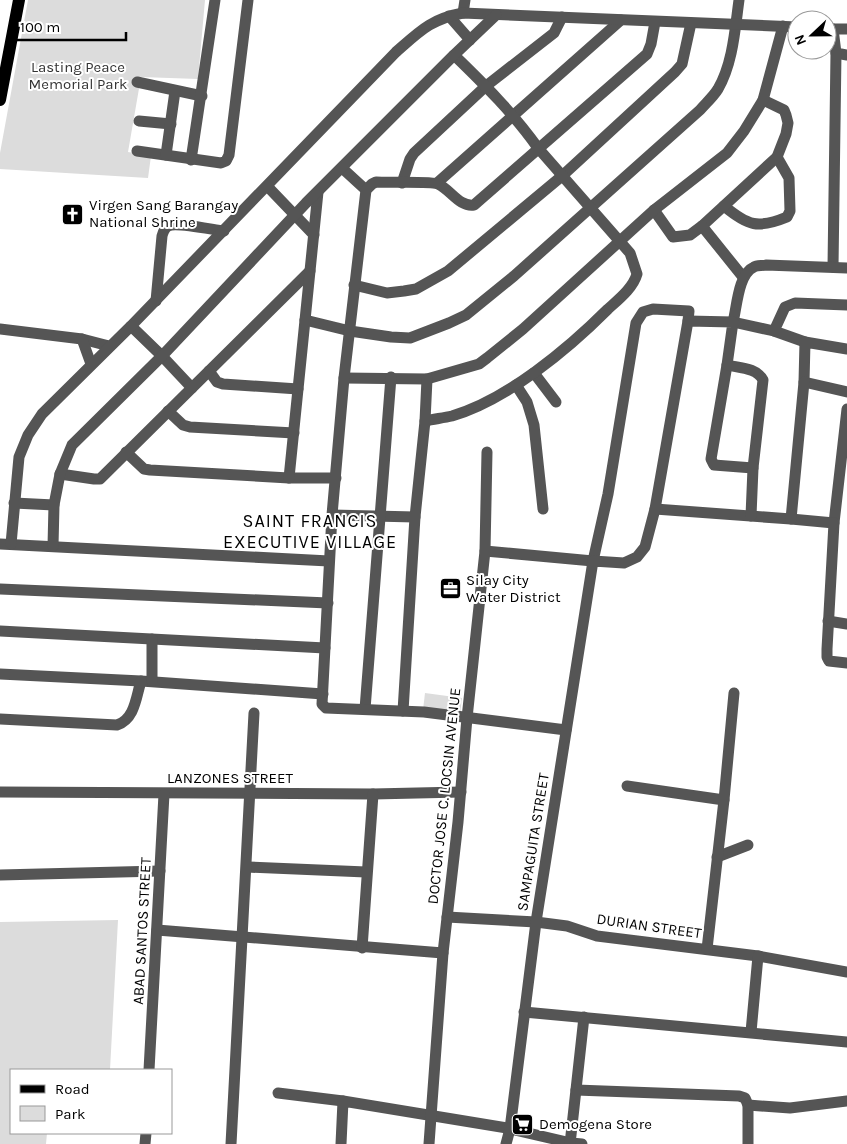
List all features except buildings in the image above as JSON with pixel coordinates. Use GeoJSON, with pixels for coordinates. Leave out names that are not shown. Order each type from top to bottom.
{"type":"FeatureCollection","features":[{"type":"Feature","properties":{"kind":"main road"},"geometry":{"type":"LineString","coordinates":[[0,100],[19,0]]}},
{"type":"Feature","properties":{"kind":"street"},"geometry":{"type":"LineString","coordinates":[[191,160],[215,0]]}},
{"type":"Feature","properties":{"kind":"street"},"geometry":{"type":"LineString","coordinates":[[137,151],[166,154],[191,160],[221,163],[226,161],[229,155],[248,0]]}},
{"type":"Feature","properties":{"kind":"street"},"geometry":{"type":"LineString","coordinates":[[463,13],[466,0]]}},
{"type":"Feature","properties":{"kind":"street"},"geometry":{"type":"LineString","coordinates":[[305,320],[350,331],[410,338],[449,324],[466,314],[491,295],[700,110],[716,91],[727,69],[739,0]]}},
{"type":"Feature","properties":{"kind":"street"},"geometry":{"type":"LineString","coordinates":[[329,561],[5,544],[14,503],[19,457],[28,435],[42,414],[268,187],[396,52],[428,25],[449,16],[463,13],[787,26]]}},
{"type":"Feature","properties":{"kind":"street"},"geometry":{"type":"LineString","coordinates":[[53,546],[54,505],[60,474],[72,445],[162,356],[295,215],[496,15]]}},
{"type":"Feature","properties":{"kind":"street"},"geometry":{"type":"LineString","coordinates":[[449,16],[470,40]]}},
{"type":"Feature","properties":{"kind":"street"},"geometry":{"type":"LineString","coordinates":[[402,183],[414,153],[486,86],[554,33],[562,17]]}},
{"type":"Feature","properties":{"kind":"street"},"geometry":{"type":"LineString","coordinates":[[437,183],[621,20]]}},
{"type":"Feature","properties":{"kind":"street"},"geometry":{"type":"LineString","coordinates":[[566,730],[424,712],[326,708],[322,704],[332,515],[354,285],[366,190],[372,184],[376,182],[437,183],[462,203],[468,206],[474,205],[647,54],[655,22]]}},
{"type":"Feature","properties":{"kind":"street"},"geometry":{"type":"LineString","coordinates":[[354,285],[387,293],[416,290],[448,271],[562,176],[682,64],[692,23]]}},
{"type":"Feature","properties":{"kind":"street"},"geometry":{"type":"LineString","coordinates":[[344,378],[391,377],[427,379],[478,364],[487,358],[523,329],[654,210],[727,153],[744,131],[763,100],[783,26]]}},
{"type":"Feature","properties":{"kind":"street"},"geometry":{"type":"LineString","coordinates":[[833,268],[841,54]]}},
{"type":"Feature","properties":{"kind":"street"},"geometry":{"type":"LineString","coordinates":[[425,421],[452,416],[478,405],[534,373],[594,323],[632,285],[637,270],[630,253],[538,148],[526,130],[486,86],[454,55]]}},
{"type":"Feature","properties":{"kind":"street"},"geometry":{"type":"LineString","coordinates":[[137,82],[202,96]]}},
{"type":"Feature","properties":{"kind":"street"},"geometry":{"type":"LineString","coordinates":[[166,154],[172,124],[175,91]]}},
{"type":"Feature","properties":{"kind":"street"},"geometry":{"type":"LineString","coordinates":[[654,210],[673,237],[690,235],[776,157],[786,134],[788,123],[784,110],[763,100]]}},
{"type":"Feature","properties":{"kind":"street"},"geometry":{"type":"LineString","coordinates":[[139,121],[172,124]]}},
{"type":"Feature","properties":{"kind":"street"},"geometry":{"type":"LineString","coordinates":[[724,206],[743,220],[760,225],[787,217],[790,211],[790,178],[776,157]]}},
{"type":"Feature","properties":{"kind":"street"},"geometry":{"type":"LineString","coordinates":[[342,168],[366,190]]}},
{"type":"Feature","properties":{"kind":"street"},"geometry":{"type":"LineString","coordinates":[[268,187],[314,235]]}},
{"type":"Feature","properties":{"kind":"street"},"geometry":{"type":"LineString","coordinates":[[289,478],[318,192]]}},
{"type":"Feature","properties":{"kind":"street"},"geometry":{"type":"LineString","coordinates":[[156,301],[164,230],[169,226],[178,225],[224,231]]}},
{"type":"Feature","properties":{"kind":"street"},"geometry":{"type":"LineString","coordinates":[[702,226],[742,278]]}},
{"type":"Feature","properties":{"kind":"street"},"geometry":{"type":"LineString","coordinates":[[754,468],[714,466],[711,459],[742,278],[755,266],[847,268]]}},
{"type":"Feature","properties":{"kind":"street"},"geometry":{"type":"LineString","coordinates":[[60,474],[94,480],[100,478],[310,271]]}},
{"type":"Feature","properties":{"kind":"street"},"geometry":{"type":"LineString","coordinates":[[290,291],[307,303]]}},
{"type":"Feature","properties":{"kind":"street"},"geometry":{"type":"LineString","coordinates":[[774,331],[785,307],[790,304],[847,305]]}},
{"type":"Feature","properties":{"kind":"street","name":"SAMPAGUITA STREET"},"geometry":{"type":"LineString","coordinates":[[506,1144],[510,1129],[536,922],[566,730],[593,561],[608,494],[636,323],[644,312],[653,309],[689,310],[688,321]]}},
{"type":"Feature","properties":{"kind":"street"},"geometry":{"type":"LineString","coordinates":[[485,551],[624,562],[636,557],[645,547],[655,509],[688,321],[733,322],[774,331],[805,342],[847,349]]}},
{"type":"Feature","properties":{"kind":"street"},"geometry":{"type":"LineString","coordinates":[[131,326],[192,388]]}},
{"type":"Feature","properties":{"kind":"street"},"geometry":{"type":"LineString","coordinates":[[0,328],[82,339],[109,346]]}},
{"type":"Feature","properties":{"kind":"street"},"geometry":{"type":"LineString","coordinates":[[82,339],[91,364]]}},
{"type":"Feature","properties":{"kind":"street"},"geometry":{"type":"LineString","coordinates":[[791,519],[804,382],[805,342]]}},
{"type":"Feature","properties":{"kind":"street"},"geometry":{"type":"LineString","coordinates":[[727,365],[756,371],[763,380],[751,516]]}},
{"type":"Feature","properties":{"kind":"street"},"geometry":{"type":"LineString","coordinates":[[209,371],[218,382],[223,384],[298,389]]}},
{"type":"Feature","properties":{"kind":"street"},"geometry":{"type":"LineString","coordinates":[[534,373],[556,402]]}},
{"type":"Feature","properties":{"kind":"street"},"geometry":{"type":"LineString","coordinates":[[365,709],[391,377]]}},
{"type":"Feature","properties":{"kind":"street"},"geometry":{"type":"LineString","coordinates":[[403,711],[427,379]]}},
{"type":"Feature","properties":{"kind":"street"},"geometry":{"type":"LineString","coordinates":[[804,382],[847,392]]}},
{"type":"Feature","properties":{"kind":"street"},"geometry":{"type":"LineString","coordinates":[[516,385],[527,402],[534,425],[544,509]]}},
{"type":"Feature","properties":{"kind":"street"},"geometry":{"type":"LineString","coordinates":[[847,409],[834,523],[827,657],[829,660],[847,663]]}},
{"type":"Feature","properties":{"kind":"street"},"geometry":{"type":"LineString","coordinates":[[168,412],[183,425],[190,427],[294,433]]}},
{"type":"Feature","properties":{"kind":"street"},"geometry":{"type":"LineString","coordinates":[[126,452],[144,469],[150,470],[289,478],[336,478]]}},
{"type":"Feature","properties":{"kind":"street","name":"DOCTOR JOSE C. LOCSIN AVENUE"},"geometry":{"type":"LineString","coordinates":[[429,1144],[443,953],[485,551],[488,452]]}},
{"type":"Feature","properties":{"kind":"street"},"geometry":{"type":"LineString","coordinates":[[14,503],[54,505]]}},
{"type":"Feature","properties":{"kind":"street"},"geometry":{"type":"LineString","coordinates":[[655,509],[834,523]]}},
{"type":"Feature","properties":{"kind":"street"},"geometry":{"type":"LineString","coordinates":[[332,515],[416,517]]}},
{"type":"Feature","properties":{"kind":"street"},"geometry":{"type":"LineString","coordinates":[[0,589],[328,603]]}},
{"type":"Feature","properties":{"kind":"street"},"geometry":{"type":"LineString","coordinates":[[828,621],[847,624]]}},
{"type":"Feature","properties":{"kind":"street"},"geometry":{"type":"LineString","coordinates":[[0,631],[325,648]]}},
{"type":"Feature","properties":{"kind":"street"},"geometry":{"type":"LineString","coordinates":[[0,719],[117,725],[123,723],[131,715],[146,681],[152,639]]}},
{"type":"Feature","properties":{"kind":"street"},"geometry":{"type":"LineString","coordinates":[[0,674],[146,681],[323,694]]}},
{"type":"Feature","properties":{"kind":"street"},"geometry":{"type":"LineString","coordinates":[[707,949],[734,693]]}},
{"type":"Feature","properties":{"kind":"street"},"geometry":{"type":"LineString","coordinates":[[231,1144],[254,713]]}},
{"type":"Feature","properties":{"kind":"street"},"geometry":{"type":"LineString","coordinates":[[627,786],[724,800]]}},
{"type":"Feature","properties":{"kind":"street","name":"LANZONES STREET"},"geometry":{"type":"LineString","coordinates":[[0,792],[373,794],[461,792]]}},
{"type":"Feature","properties":{"kind":"street","name":"ABAD SANTOS STREET"},"geometry":{"type":"LineString","coordinates":[[149,1069],[164,794]]}},
{"type":"Feature","properties":{"kind":"street"},"geometry":{"type":"LineString","coordinates":[[362,948],[373,794]]}},
{"type":"Feature","properties":{"kind":"street"},"geometry":{"type":"LineString","coordinates":[[718,857],[748,845]]}},
{"type":"Feature","properties":{"kind":"street"},"geometry":{"type":"LineString","coordinates":[[247,867],[366,872]]}},
{"type":"Feature","properties":{"kind":"street"},"geometry":{"type":"LineString","coordinates":[[0,875],[160,871]]}},
{"type":"Feature","properties":{"kind":"street","name":"DURIAN STREET"},"geometry":{"type":"LineString","coordinates":[[447,916],[567,926],[597,936],[758,956],[847,972]]}},
{"type":"Feature","properties":{"kind":"street"},"geometry":{"type":"LineString","coordinates":[[157,930],[362,948],[443,953]]}},
{"type":"Feature","properties":{"kind":"street"},"geometry":{"type":"LineString","coordinates":[[751,1032],[758,956]]}},
{"type":"Feature","properties":{"kind":"street"},"geometry":{"type":"LineString","coordinates":[[524,1012],[847,1042]]}},
{"type":"Feature","properties":{"kind":"street"},"geometry":{"type":"LineString","coordinates":[[278,1093],[343,1101],[510,1129],[574,1144],[576,1090],[584,1018]]}},
{"type":"Feature","properties":{"kind":"street"},"geometry":{"type":"LineString","coordinates":[[576,1090],[739,1096],[745,1098],[748,1105],[748,1144]]}},
{"type":"Feature","properties":{"kind":"street"},"geometry":{"type":"LineString","coordinates":[[341,1144],[343,1101]]}},
{"type":"Feature","properties":{"kind":"street"},"geometry":{"type":"LineString","coordinates":[[748,1105],[790,1108],[847,1101]]}},
{"type":"Feature","properties":{"kind":"green space","name":"Lasting Peace Memorial Park"},"geometry":{"type":"Polygon","coordinates":[[[28,0],[205,0],[198,79],[141,77],[128,152],[151,156],[148,178],[0,169],[0,153],[28,0]]]}},
{"type":"Feature","properties":{"kind":"green space"},"geometry":{"type":"Polygon","coordinates":[[[425,693],[462,698],[460,715],[423,710],[425,693]]]}},
{"type":"Feature","properties":{"kind":"green space"},"geometry":{"type":"Polygon","coordinates":[[[118,920],[110,1069],[10,1069],[10,1134],[47,1134],[46,1144],[0,1144],[0,922],[118,920]]]}},
{"type":"Feature","properties":{"kind":"place","name":"Virgen Sang Barangay National Shrine"},"geometry":{"type":"Point","coordinates":[73,214]}},
{"type":"Feature","properties":{"kind":"place","name":"Silay City Water District"},"geometry":{"type":"Point","coordinates":[450,589]}},
{"type":"Feature","properties":{"kind":"place","name":"Demogena Store"},"geometry":{"type":"Point","coordinates":[523,1124]}},
{"type":"Feature","properties":{"kind":"district","name":"SAINT FRANCIS EXECUTIVE VILLAGE"},"geometry":{"type":"Point","coordinates":[310,531]}}]}
